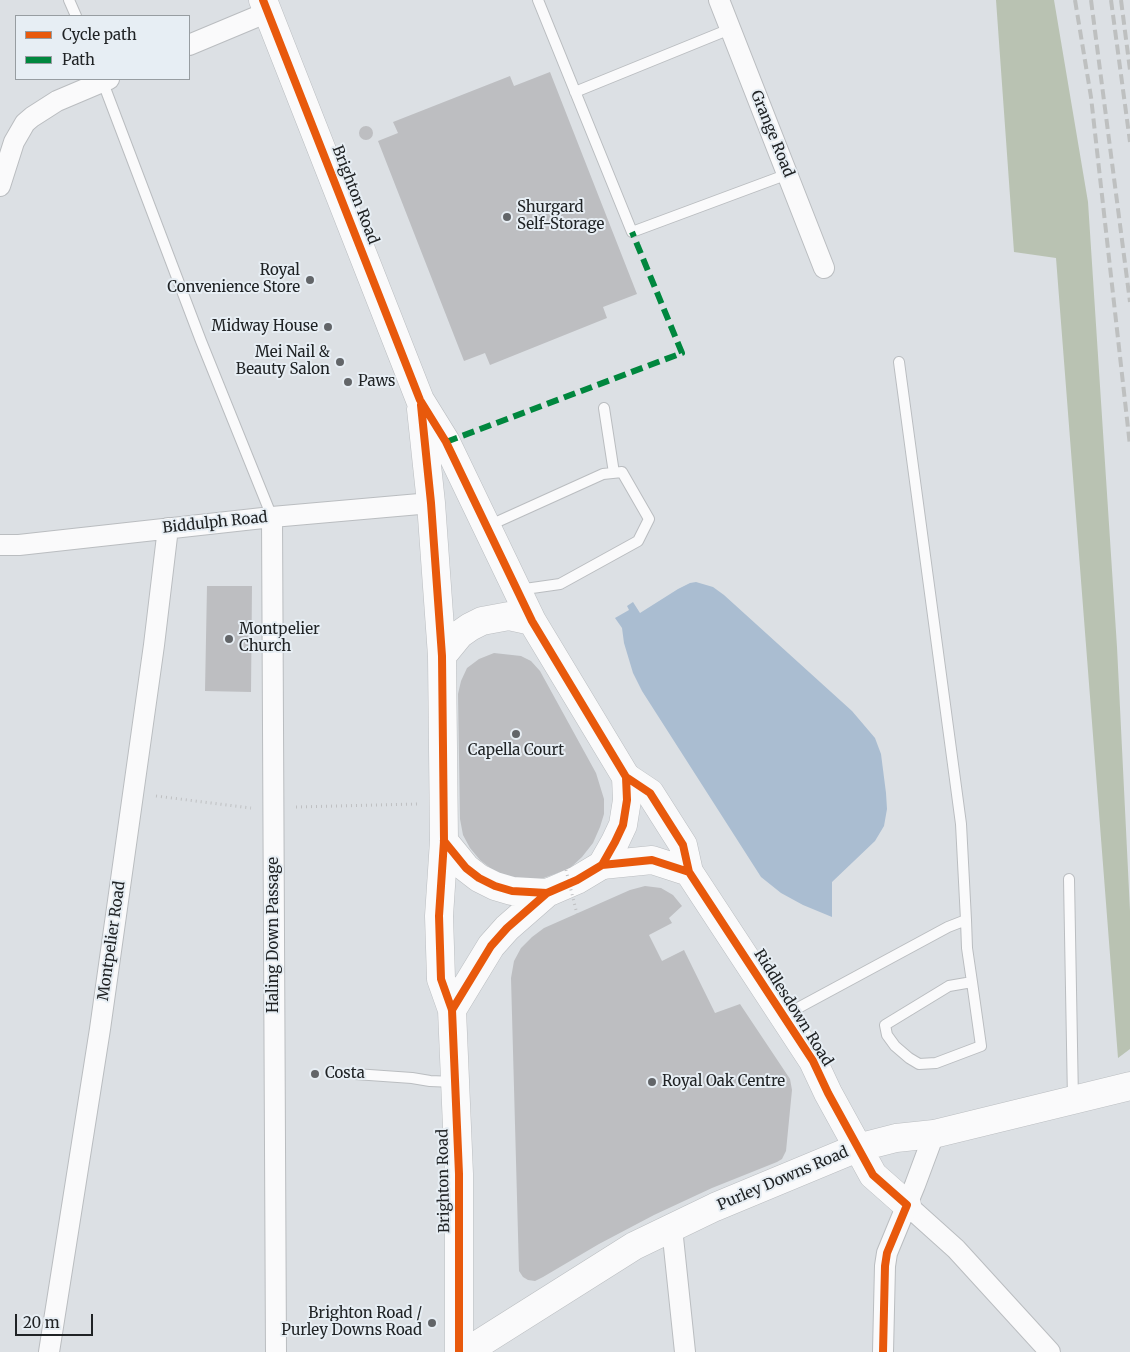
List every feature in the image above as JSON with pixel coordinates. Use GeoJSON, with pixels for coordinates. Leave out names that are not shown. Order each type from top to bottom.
{"type":"FeatureCollection","features":[{"type":"Feature","properties":{"kind":"main road","name":"Brighton Road"},"geometry":{"type":"LineString","coordinates":[[265,6],[420,400],[431,503],[442,656],[444,841],[439,916],[441,979],[452,1010],[459,1174],[459,1352]]}},
{"type":"Feature","properties":{"kind":"main road"},"geometry":{"type":"LineString","coordinates":[[420,400],[446,442],[532,622],[626,777],[627,800],[622,825],[602,865]]}},
{"type":"Feature","properties":{"kind":"main road"},"geometry":{"type":"LineString","coordinates":[[442,656],[460,634],[482,621],[509,616],[532,622]]}},
{"type":"Feature","properties":{"kind":"main road","name":"Riddlesdown Road"},"geometry":{"type":"LineString","coordinates":[[626,777],[650,793],[684,846],[689,872],[813,1062],[873,1175],[907,1205]]}},
{"type":"Feature","properties":{"kind":"main road"},"geometry":{"type":"LineString","coordinates":[[444,841],[466,868],[494,886],[512,891],[547,893]]}},
{"type":"Feature","properties":{"kind":"main road"},"geometry":{"type":"LineString","coordinates":[[452,1010],[491,946],[507,928],[547,893],[577,880],[602,865],[652,860],[689,872]]}},
{"type":"Feature","properties":{"kind":"main road","name":"Purley Downs Road"},"geometry":{"type":"LineString","coordinates":[[466,1352],[634,1246],[715,1207],[857,1148],[896,1138],[934,1134],[1130,1086]]}},
{"type":"Feature","properties":{"kind":"street","name":"Grange Road"},"geometry":{"type":"LineString","coordinates":[[720,0],[824,268]]}},
{"type":"Feature","properties":{"kind":"street"},"geometry":{"type":"LineString","coordinates":[[190,44],[265,6]]}},
{"type":"Feature","properties":{"kind":"street"},"geometry":{"type":"LineString","coordinates":[[0,186],[12,148],[25,123],[45,107],[104,80]]}},
{"type":"Feature","properties":{"kind":"street","name":"Biddulph Road"},"geometry":{"type":"LineString","coordinates":[[0,545],[431,503]]}},
{"type":"Feature","properties":{"kind":"street","name":"Haling Down Passage"},"geometry":{"type":"LineString","coordinates":[[272,517],[276,1352]]}},
{"type":"Feature","properties":{"kind":"street","name":"Montpelier Road"},"geometry":{"type":"LineString","coordinates":[[49,1352],[100,1029],[154,645],[168,528]]}},
{"type":"Feature","properties":{"kind":"street"},"geometry":{"type":"LineString","coordinates":[[883,1352],[885,1266],[887,1254],[934,1134]]}},
{"type":"Feature","properties":{"kind":"street","name":"Riddlesdown Road"},"geometry":{"type":"LineString","coordinates":[[907,1205],[956,1249],[1050,1352]]}},
{"type":"Feature","properties":{"kind":"street"},"geometry":{"type":"LineString","coordinates":[[672,1228],[686,1352]]}},
{"type":"Feature","properties":{"kind":"lane"},"geometry":{"type":"LineString","coordinates":[[69,0],[76,15]]}},
{"type":"Feature","properties":{"kind":"lane"},"geometry":{"type":"LineString","coordinates":[[538,0],[632,232],[788,174]]}},
{"type":"Feature","properties":{"kind":"lane"},"geometry":{"type":"LineString","coordinates":[[575,92],[730,29]]}},
{"type":"Feature","properties":{"kind":"lane"},"geometry":{"type":"LineString","coordinates":[[104,80],[200,340],[272,517]]}},
{"type":"Feature","properties":{"kind":"lane"},"geometry":{"type":"LineString","coordinates":[[898,362],[961,824],[967,948],[972,982],[981,1046],[936,1064],[919,1064],[895,1046],[887,1035],[885,1025],[949,986],[972,982]]}},
{"type":"Feature","properties":{"kind":"lane"},"geometry":{"type":"LineString","coordinates":[[604,408],[614,473]]}},
{"type":"Feature","properties":{"kind":"lane"},"geometry":{"type":"LineString","coordinates":[[486,526],[604,474],[622,472],[649,519],[638,541],[560,584],[517,591]]}},
{"type":"Feature","properties":{"kind":"lane"},"geometry":{"type":"LineString","coordinates":[[1069,879],[1073,1101]]}},
{"type":"Feature","properties":{"kind":"lane"},"geometry":{"type":"LineString","coordinates":[[782,1017],[948,927],[966,920]]}},
{"type":"Feature","properties":{"kind":"lane"},"geometry":{"type":"LineString","coordinates":[[355,1074],[455,1082]]}},
{"type":"Feature","properties":{"kind":"path"},"geometry":{"type":"LineString","coordinates":[[133,793],[273,809],[422,804]]}},
{"type":"Feature","properties":{"kind":"path"},"geometry":{"type":"LineString","coordinates":[[566,870],[578,914]]}},
{"type":"Feature","properties":{"kind":"green space"},"geometry":{"type":"Polygon","coordinates":[[[996,0],[1054,0],[1088,202],[1117,647],[1130,911],[1130,1049],[1118,1058],[1056,258],[1014,252],[996,0]]]}},
{"type":"Feature","properties":{"kind":"water"},"geometry":{"type":"Polygon","coordinates":[[[696,582],[713,587],[724,595],[852,711],[875,738],[881,754],[886,793],[887,809],[884,826],[875,841],[832,882],[832,917],[781,893],[761,877],[642,691],[633,673],[624,643],[622,628],[615,618],[629,610],[627,606],[633,602],[640,613],[678,589],[696,582]]]}},
{"type":"Feature","properties":{"kind":"building","name":"Shurgard Self-Storage"},"geometry":{"type":"Polygon","coordinates":[[[550,72],[637,294],[603,307],[607,318],[490,365],[485,353],[464,361],[378,141],[398,133],[393,122],[510,76],[514,86],[550,72]]]}},
{"type":"Feature","properties":{"kind":"building"},"geometry":{"type":"Polygon","coordinates":[[[363,126],[369,126],[373,133],[369,140],[363,140],[359,136],[359,130],[363,126]]]}},
{"type":"Feature","properties":{"kind":"building","name":"Montpelier Church"},"geometry":{"type":"Polygon","coordinates":[[[207,586],[252,586],[251,692],[205,691],[207,586]]]}},
{"type":"Feature","properties":{"kind":"building","name":"Capella Court"},"geometry":{"type":"Polygon","coordinates":[[[494,653],[521,656],[531,661],[540,671],[596,773],[604,799],[604,814],[600,827],[593,843],[582,857],[569,869],[538,880],[507,876],[493,870],[480,860],[470,848],[463,835],[460,819],[458,694],[467,668],[479,659],[494,653]]]}},
{"type":"Feature","properties":{"kind":"building","name":"Royal Oak Centre"},"geometry":{"type":"Polygon","coordinates":[[[645,886],[661,888],[673,895],[682,906],[669,918],[672,923],[649,935],[662,961],[684,950],[715,1013],[740,1004],[790,1079],[792,1090],[786,1151],[782,1159],[777,1162],[712,1188],[654,1215],[599,1244],[543,1277],[535,1281],[528,1280],[519,1271],[511,978],[514,961],[521,948],[544,928],[630,890],[645,886]]]}},
{"type":"Feature","properties":{"kind":"railway"},"geometry":{"type":"LineString","coordinates":[[1075,0],[1091,97],[1130,446]]}},
{"type":"Feature","properties":{"kind":"railway"},"geometry":{"type":"LineString","coordinates":[[1091,0],[1130,302]]}},
{"type":"Feature","properties":{"kind":"railway"},"geometry":{"type":"LineString","coordinates":[[1111,0],[1130,142]]}},
{"type":"Feature","properties":{"kind":"railway"},"geometry":{"type":"LineString","coordinates":[[1121,0],[1130,70]]}},
{"type":"Feature","properties":{"kind":"marked path"},"geometry":{"type":"LineString","coordinates":[[446,442],[682,353],[632,232]]}},
{"type":"Feature","properties":{"kind":"cycle path"},"geometry":{"type":"LineString","coordinates":[[263,0],[420,400],[446,442],[532,621],[626,777],[627,800],[623,825],[602,865],[577,880],[547,893],[507,928],[491,946],[452,1010]]}},
{"type":"Feature","properties":{"kind":"cycle path"},"geometry":{"type":"LineString","coordinates":[[421,405],[431,503],[442,656],[444,841],[439,916],[441,979],[452,1010],[459,1174],[459,1352]]}},
{"type":"Feature","properties":{"kind":"cycle path"},"geometry":{"type":"LineString","coordinates":[[626,777],[650,793],[683,845],[689,872],[813,1061],[828,1093],[873,1175],[907,1205],[887,1253],[883,1352]]}},
{"type":"Feature","properties":{"kind":"cycle path"},"geometry":{"type":"LineString","coordinates":[[444,841],[466,868],[479,878],[495,886],[512,891],[547,893]]}},
{"type":"Feature","properties":{"kind":"cycle path"},"geometry":{"type":"LineString","coordinates":[[602,865],[652,860],[689,872]]}},
{"type":"Feature","properties":{"kind":"place","name":"Shurgard Self-Storage"},"geometry":{"type":"Point","coordinates":[507,217]}},
{"type":"Feature","properties":{"kind":"place","name":"Royal Convenience Store"},"geometry":{"type":"Point","coordinates":[310,280]}},
{"type":"Feature","properties":{"kind":"place","name":"Midway House"},"geometry":{"type":"Point","coordinates":[328,327]}},
{"type":"Feature","properties":{"kind":"place","name":"Mei Nail & Beauty Salon"},"geometry":{"type":"Point","coordinates":[340,362]}},
{"type":"Feature","properties":{"kind":"place","name":"Paws"},"geometry":{"type":"Point","coordinates":[348,382]}},
{"type":"Feature","properties":{"kind":"place","name":"Montpelier Church"},"geometry":{"type":"Point","coordinates":[229,639]}},
{"type":"Feature","properties":{"kind":"place","name":"Capella Court"},"geometry":{"type":"Point","coordinates":[516,734]}},
{"type":"Feature","properties":{"kind":"place","name":"Costa"},"geometry":{"type":"Point","coordinates":[315,1074]}},
{"type":"Feature","properties":{"kind":"place","name":"Royal Oak Centre"},"geometry":{"type":"Point","coordinates":[652,1082]}},
{"type":"Feature","properties":{"kind":"place","name":"Brighton Road / Purley Downs Road"},"geometry":{"type":"Point","coordinates":[432,1323]}}]}
